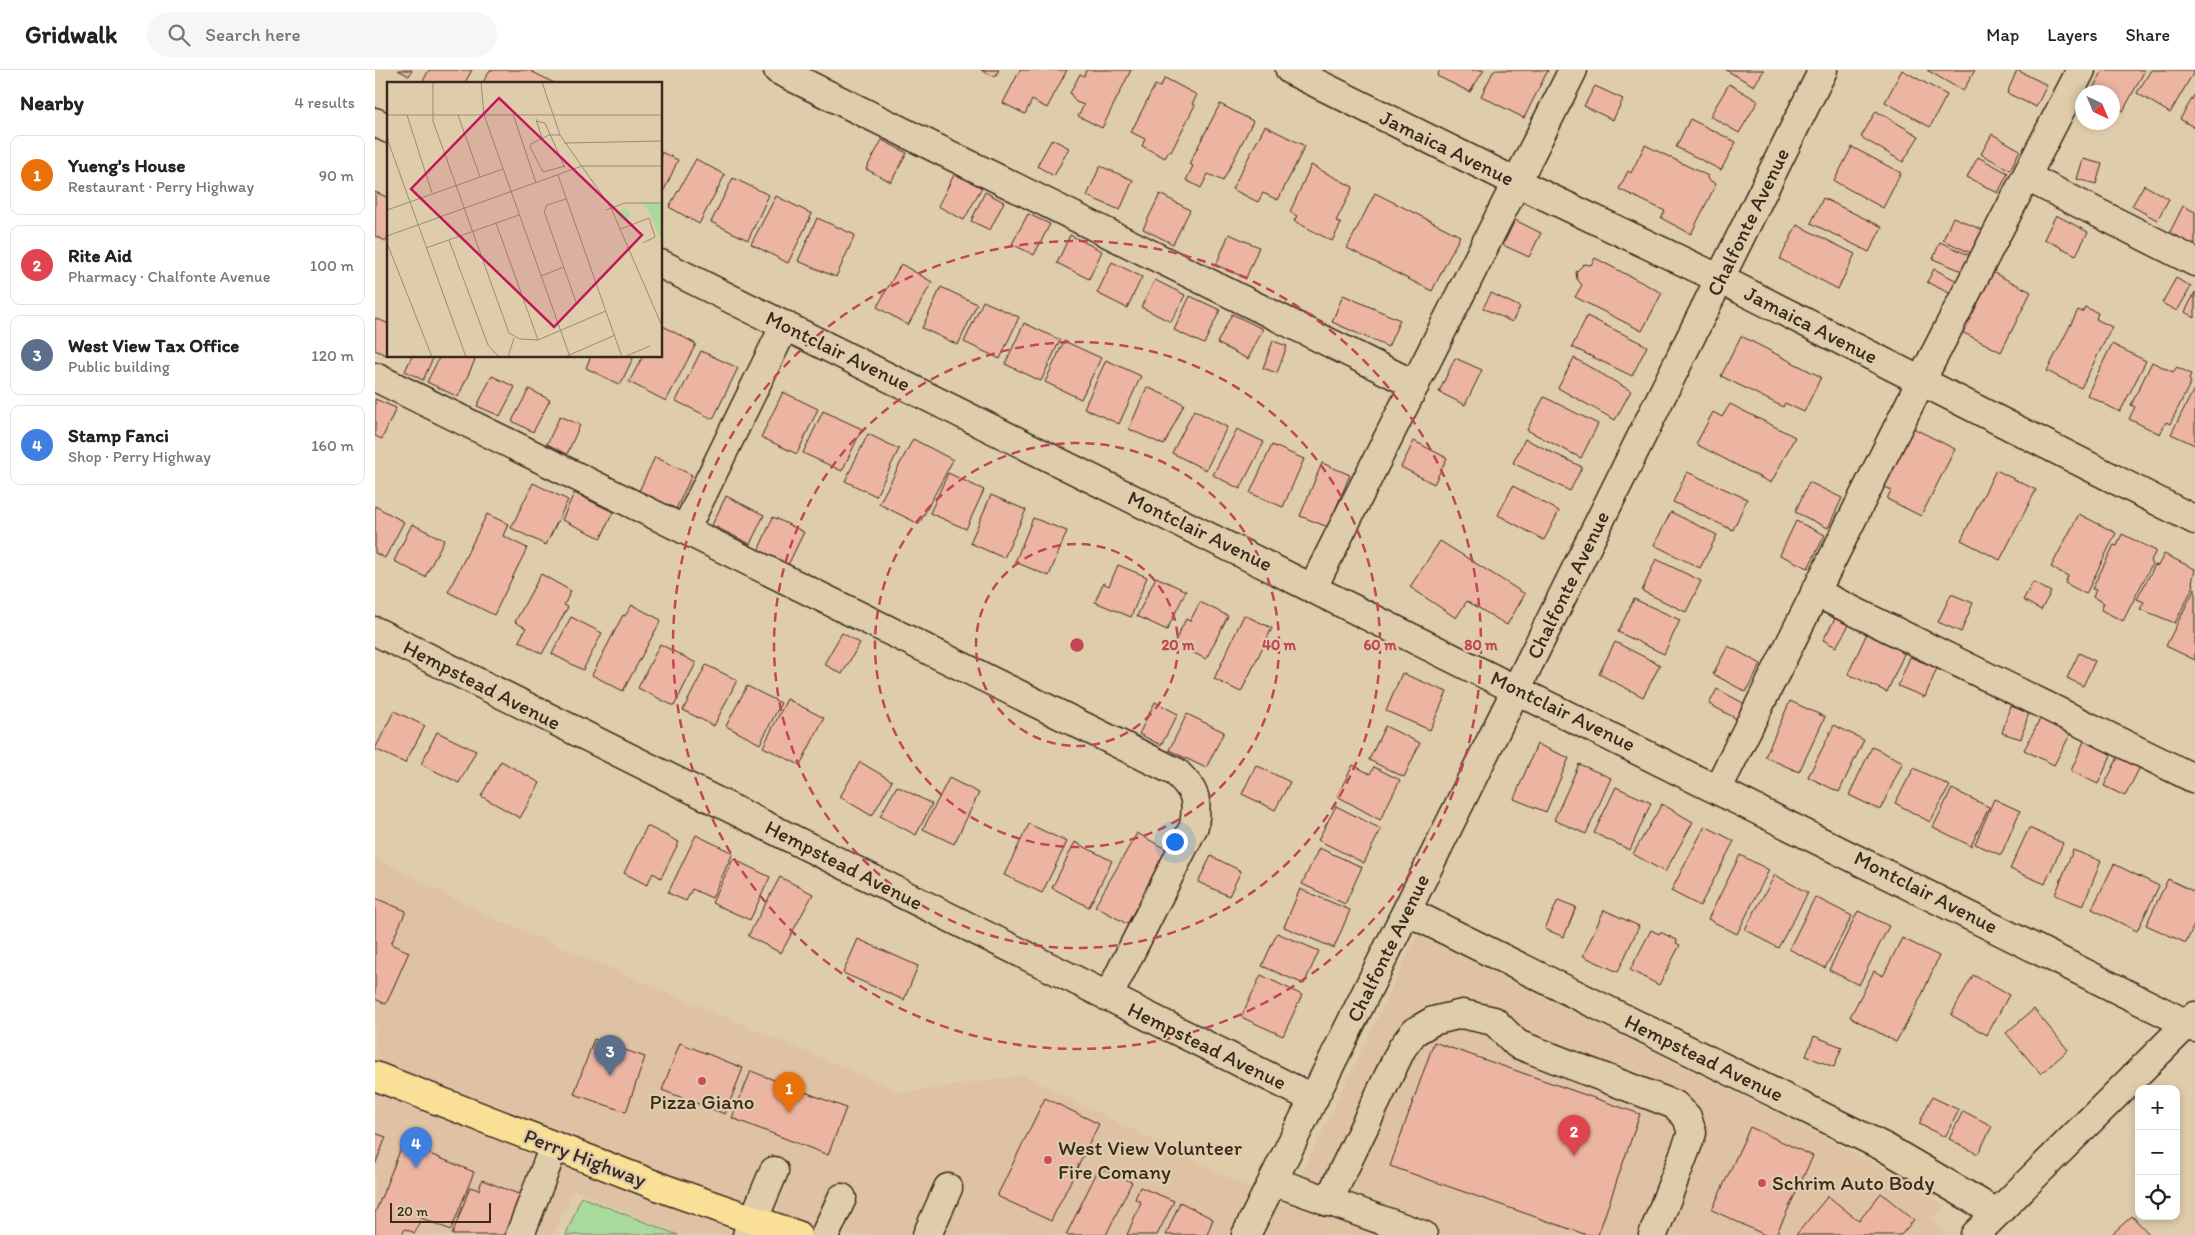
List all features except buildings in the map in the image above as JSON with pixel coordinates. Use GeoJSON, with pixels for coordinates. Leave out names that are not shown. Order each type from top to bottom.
{"type":"FeatureCollection","features":[{"type":"Feature","properties":{"kind":"main road","name":"Perry Highway"},"geometry":{"type":"LineString","coordinates":[[375,1076],[555,1146],[750,1228],[797,1235]]}},
{"type":"Feature","properties":{"kind":"street"},"geometry":{"type":"LineString","coordinates":[[778,70],[1415,385]]}},
{"type":"Feature","properties":{"kind":"street","name":"Jamaica Avenue"},"geometry":{"type":"LineString","coordinates":[[1290,70],[1518,183],[1720,279],[2195,520]]}},
{"type":"Feature","properties":{"kind":"street"},"geometry":{"type":"LineString","coordinates":[[1313,587],[1518,183],[1573,70]]}},
{"type":"Feature","properties":{"kind":"street","name":"Chalfonte Avenue"},"geometry":{"type":"LineString","coordinates":[[1246,1235],[1823,70]]}},
{"type":"Feature","properties":{"kind":"street"},"geometry":{"type":"LineString","coordinates":[[1718,788],[1921,381],[2081,70]]}},
{"type":"Feature","properties":{"kind":"street"},"geometry":{"type":"LineString","coordinates":[[375,122],[387,127]]}},
{"type":"Feature","properties":{"kind":"street"},"geometry":{"type":"LineString","coordinates":[[2027,177],[2195,262]]}},
{"type":"Feature","properties":{"kind":"street","name":"Montclair Avenue"},"geometry":{"type":"LineString","coordinates":[[663,265],[2193,1022]]}},
{"type":"Feature","properties":{"kind":"street"},"geometry":{"type":"LineString","coordinates":[[685,530],[785,325]]}},
{"type":"Feature","properties":{"kind":"street"},"geometry":{"type":"LineString","coordinates":[[375,377],[1176,772],[1190,786],[1198,804],[1194,826],[1108,997]]}},
{"type":"Feature","properties":{"kind":"street"},"geometry":{"type":"LineString","coordinates":[[1815,592],[2195,779]]}},
{"type":"Feature","properties":{"kind":"street","name":"Hempstead Avenue"},"geometry":{"type":"LineString","coordinates":[[375,631],[1313,1099]]}},
{"type":"Feature","properties":{"kind":"street","name":"Hempstead Avenue"},"geometry":{"type":"LineString","coordinates":[[1407,911],[1886,1148],[1997,1213]]}},
{"type":"Feature","properties":{"kind":"street"},"geometry":{"type":"LineString","coordinates":[[1328,1202],[1402,1048],[1414,1032],[1433,1021],[1463,1014],[1494,1021],[1517,1044],[1675,1105],[1687,1117],[1692,1132],[1653,1235]]}},
{"type":"Feature","properties":{"kind":"street"},"geometry":{"type":"LineString","coordinates":[[1975,1235],[2193,1022]]}},
{"type":"Feature","properties":{"kind":"street"},"geometry":{"type":"LineString","coordinates":[[520,1235],[555,1146]]}},
{"type":"Feature","properties":{"kind":"street"},"geometry":{"type":"LineString","coordinates":[[750,1228],[774,1171]]}},
{"type":"Feature","properties":{"kind":"street"},"geometry":{"type":"LineString","coordinates":[[1273,1181],[1423,1235]]}},
{"type":"Feature","properties":{"kind":"street"},"geometry":{"type":"LineString","coordinates":[[927,1235],[949,1188]]}},
{"type":"Feature","properties":{"kind":"street"},"geometry":{"type":"LineString","coordinates":[[825,1235],[841,1198]]}},
{"type":"Feature","properties":{"kind":"shaded area"},"geometry":{"type":"Polygon","coordinates":[[[375,857],[488,916],[904,1093],[1023,1075],[1286,1206],[1418,934],[1791,1120],[1907,1181],[1944,1206],[1931,1219],[1946,1235],[680,1235],[574,1190],[553,1235],[375,1235],[375,857]]]}},
{"type":"Feature","properties":{"kind":"green space"},"geometry":{"type":"Polygon","coordinates":[[[581,1197],[678,1235],[566,1235],[581,1197]]]}},
{"type":"Feature","properties":{"kind":"place","name":"West View Tax Office"},"geometry":{"type":"Point","coordinates":[610,1076]}},
{"type":"Feature","properties":{"kind":"place","name":"Pizza Giano"},"geometry":{"type":"Point","coordinates":[702,1081]}},
{"type":"Feature","properties":{"kind":"place","name":"Yueng's House"},"geometry":{"type":"Point","coordinates":[789,1113]}},
{"type":"Feature","properties":{"kind":"place","name":"Rite Aid"},"geometry":{"type":"Point","coordinates":[1574,1156]}},
{"type":"Feature","properties":{"kind":"place","name":"West View Volunteer Fire Comany"},"geometry":{"type":"Point","coordinates":[1048,1160]}},
{"type":"Feature","properties":{"kind":"place","name":"Stamp Fanci"},"geometry":{"type":"Point","coordinates":[416,1168]}},
{"type":"Feature","properties":{"kind":"place","name":"Schrim Auto Body"},"geometry":{"type":"Point","coordinates":[1762,1183]}}]}
